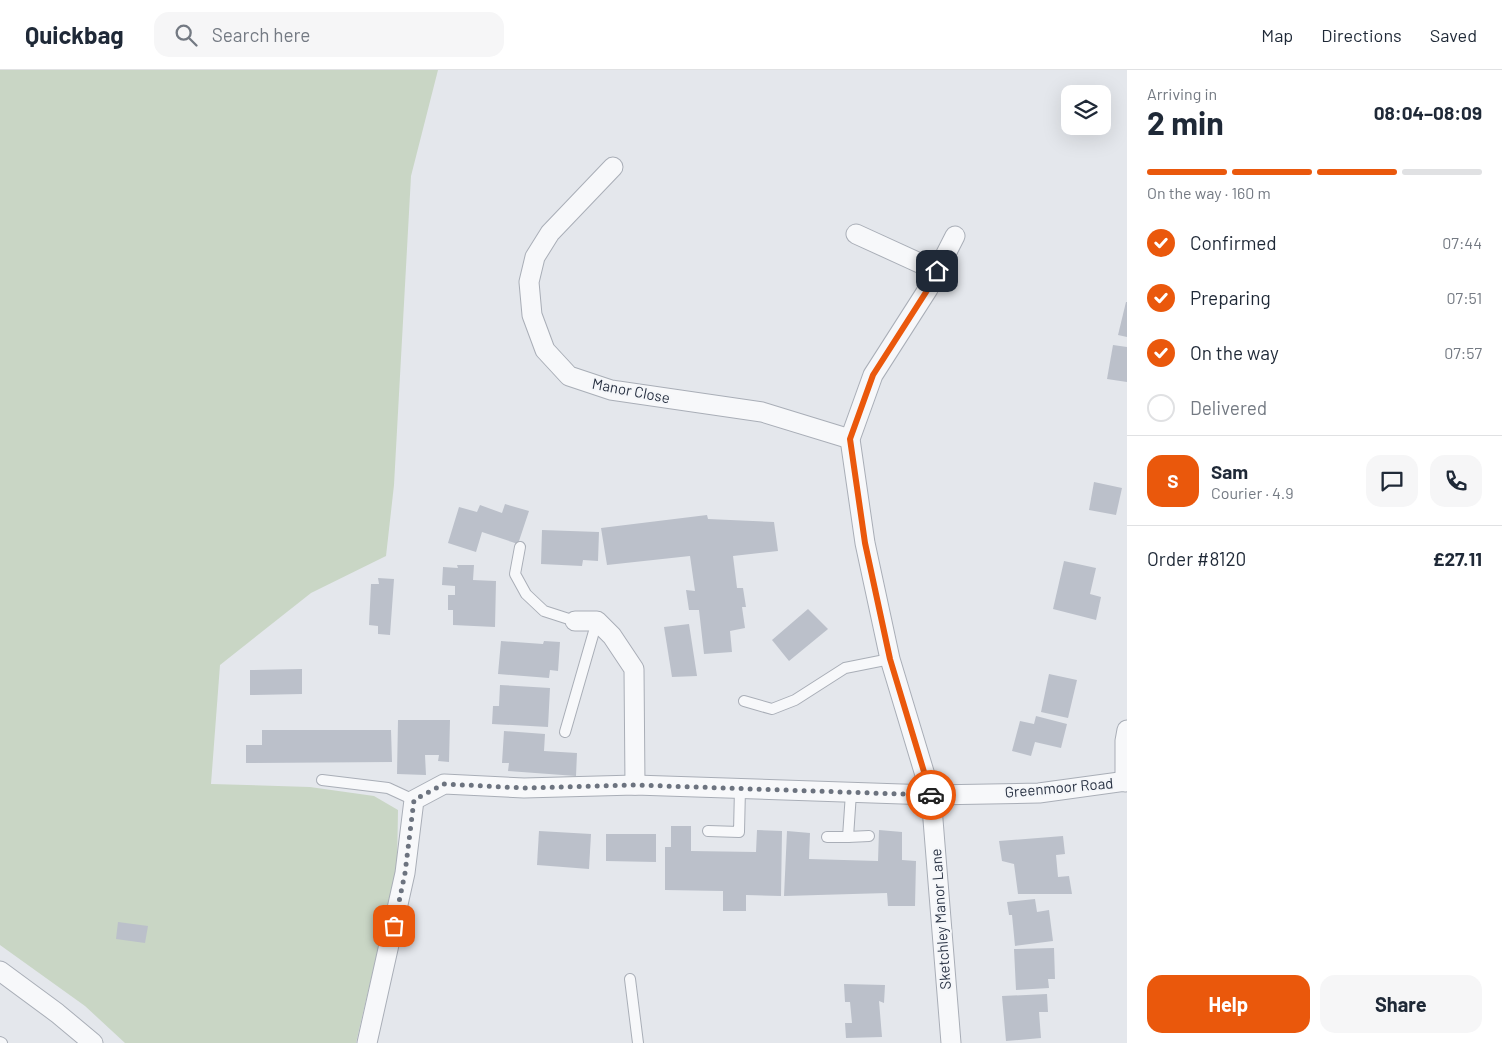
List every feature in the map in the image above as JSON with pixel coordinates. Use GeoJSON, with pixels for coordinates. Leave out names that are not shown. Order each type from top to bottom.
{"type":"FeatureCollection","features":[{"type":"Feature","properties":{"kind":"street","name":"Manor Close"},"geometry":{"type":"LineString","coordinates":[[614,167],[550,232],[535,257],[529,282],[532,315],[545,350],[568,376],[611,390],[762,412],[850,439]]}},
{"type":"Feature","properties":{"kind":"street"},"geometry":{"type":"LineString","coordinates":[[856,234],[937,271]]}},
{"type":"Feature","properties":{"kind":"street"},"geometry":{"type":"LineString","coordinates":[[850,439],[873,375],[928,289],[955,236]]}},
{"type":"Feature","properties":{"kind":"street","name":"Sketchley Manor Lane"},"geometry":{"type":"LineString","coordinates":[[850,439],[865,543],[890,659],[931,795],[950,1043]]}},
{"type":"Feature","properties":{"kind":"street"},"geometry":{"type":"LineString","coordinates":[[575,621],[597,621],[612,636],[634,669],[635,785]]}},
{"type":"Feature","properties":{"kind":"street"},"geometry":{"type":"LineString","coordinates":[[1126,781],[1125,741],[1127,730]]}},
{"type":"Feature","properties":{"kind":"street","name":"Greenmoor Road"},"geometry":{"type":"LineString","coordinates":[[414,800],[444,784],[524,788],[635,785],[931,795],[1039,793],[1126,781]]}},
{"type":"Feature","properties":{"kind":"street"},"geometry":{"type":"LineString","coordinates":[[367,1043],[405,873],[414,800]]}},
{"type":"Feature","properties":{"kind":"street"},"geometry":{"type":"LineString","coordinates":[[0,971],[57,1013],[92,1043]]}},
{"type":"Feature","properties":{"kind":"lane"},"geometry":{"type":"LineString","coordinates":[[520,547],[515,574],[526,594],[544,611],[575,621]]}},
{"type":"Feature","properties":{"kind":"lane"},"geometry":{"type":"LineString","coordinates":[[565,732],[597,621]]}},
{"type":"Feature","properties":{"kind":"lane"},"geometry":{"type":"LineString","coordinates":[[744,701],[772,709],[795,700],[845,668],[890,659]]}},
{"type":"Feature","properties":{"kind":"lane"},"geometry":{"type":"LineString","coordinates":[[322,780],[388,788],[414,800]]}},
{"type":"Feature","properties":{"kind":"lane"},"geometry":{"type":"LineString","coordinates":[[708,831],[738,832],[740,788]]}},
{"type":"Feature","properties":{"kind":"lane"},"geometry":{"type":"LineString","coordinates":[[848,837],[851,793]]}},
{"type":"Feature","properties":{"kind":"lane"},"geometry":{"type":"LineString","coordinates":[[827,838],[869,836]]}},
{"type":"Feature","properties":{"kind":"lane"},"geometry":{"type":"LineString","coordinates":[[630,979],[638,1043]]}},
{"type":"Feature","properties":{"kind":"green space"},"geometry":{"type":"Polygon","coordinates":[[[0,70],[438,70],[411,176],[394,485],[386,556],[311,593],[220,665],[211,784],[310,787],[374,796],[398,810],[397,867],[356,1043],[125,1043],[85,1006],[0,945],[0,70]]]}},
{"type":"Feature","properties":{"kind":"building"},"geometry":{"type":"Polygon","coordinates":[[[1127,302],[1127,337],[1118,335],[1127,302]]]}},
{"type":"Feature","properties":{"kind":"building"},"geometry":{"type":"Polygon","coordinates":[[[1113,345],[1127,347],[1127,382],[1107,379],[1113,345]]]}},
{"type":"Feature","properties":{"kind":"building"},"geometry":{"type":"Polygon","coordinates":[[[1094,482],[1122,488],[1116,515],[1089,510],[1094,482]]]}},
{"type":"Feature","properties":{"kind":"building"},"geometry":{"type":"Polygon","coordinates":[[[505,504],[529,511],[518,544],[482,532],[476,552],[448,543],[459,507],[477,512],[480,505],[502,513],[505,504]]]}},
{"type":"Feature","properties":{"kind":"building"},"geometry":{"type":"Polygon","coordinates":[[[707,515],[708,519],[774,522],[778,551],[733,556],[737,588],[743,588],[746,607],[742,607],[745,628],[730,631],[732,652],[704,654],[699,610],[689,610],[686,590],[695,591],[690,556],[607,565],[601,528],[707,515]]]}},
{"type":"Feature","properties":{"kind":"building"},"geometry":{"type":"Polygon","coordinates":[[[542,530],[599,532],[598,561],[583,560],[582,566],[541,564],[542,530]]]}},
{"type":"Feature","properties":{"kind":"building"},"geometry":{"type":"Polygon","coordinates":[[[1064,561],[1096,568],[1090,594],[1101,597],[1096,620],[1053,609],[1064,561]]]}},
{"type":"Feature","properties":{"kind":"building"},"geometry":{"type":"Polygon","coordinates":[[[457,565],[474,565],[473,580],[496,581],[495,627],[453,625],[453,610],[448,610],[448,595],[455,595],[455,586],[442,585],[443,567],[458,568],[457,565]]]}},
{"type":"Feature","properties":{"kind":"building"},"geometry":{"type":"Polygon","coordinates":[[[378,578],[394,579],[390,635],[378,634],[378,626],[369,625],[371,584],[379,584],[378,578]]]}},
{"type":"Feature","properties":{"kind":"building"},"geometry":{"type":"Polygon","coordinates":[[[808,609],[828,629],[789,661],[772,640],[808,609]]]}},
{"type":"Feature","properties":{"kind":"building"},"geometry":{"type":"Polygon","coordinates":[[[689,624],[697,676],[672,677],[664,627],[689,624]]]}},
{"type":"Feature","properties":{"kind":"building"},"geometry":{"type":"Polygon","coordinates":[[[501,641],[543,644],[544,641],[560,642],[558,671],[550,670],[549,678],[498,674],[501,641]]]}},
{"type":"Feature","properties":{"kind":"building"},"geometry":{"type":"Polygon","coordinates":[[[302,669],[302,694],[250,695],[250,670],[302,669]]]}},
{"type":"Feature","properties":{"kind":"building"},"geometry":{"type":"Polygon","coordinates":[[[1049,674],[1077,680],[1068,718],[1041,712],[1049,674]]]}},
{"type":"Feature","properties":{"kind":"building"},"geometry":{"type":"Polygon","coordinates":[[[500,685],[550,688],[548,727],[492,724],[493,706],[499,706],[500,685]]]}},
{"type":"Feature","properties":{"kind":"building"},"geometry":{"type":"Polygon","coordinates":[[[1036,716],[1067,724],[1061,748],[1035,742],[1031,756],[1012,751],[1020,721],[1034,724],[1036,716]]]}},
{"type":"Feature","properties":{"kind":"building"},"geometry":{"type":"Polygon","coordinates":[[[398,720],[450,720],[449,762],[438,761],[439,755],[425,755],[426,775],[397,774],[398,720]]]}},
{"type":"Feature","properties":{"kind":"building"},"geometry":{"type":"Polygon","coordinates":[[[262,730],[391,730],[392,762],[246,763],[246,745],[262,745],[262,730]]]}},
{"type":"Feature","properties":{"kind":"building"},"geometry":{"type":"Polygon","coordinates":[[[504,731],[545,734],[544,751],[577,753],[576,776],[508,771],[509,763],[502,763],[504,731]]]}},
{"type":"Feature","properties":{"kind":"building"},"geometry":{"type":"Polygon","coordinates":[[[671,826],[691,826],[691,851],[756,852],[757,830],[782,831],[781,896],[746,895],[746,911],[723,911],[723,891],[665,890],[665,847],[671,847],[671,826]]]}},
{"type":"Feature","properties":{"kind":"building"},"geometry":{"type":"Polygon","coordinates":[[[879,830],[902,832],[902,860],[916,861],[915,906],[888,906],[887,893],[784,896],[787,831],[810,833],[809,859],[878,861],[879,830]]]}},
{"type":"Feature","properties":{"kind":"building"},"geometry":{"type":"Polygon","coordinates":[[[539,831],[591,834],[589,869],[537,865],[539,831]]]}},
{"type":"Feature","properties":{"kind":"building"},"geometry":{"type":"Polygon","coordinates":[[[606,834],[656,834],[656,862],[606,861],[606,834]]]}},
{"type":"Feature","properties":{"kind":"building"},"geometry":{"type":"Polygon","coordinates":[[[1063,836],[1065,854],[1056,855],[1058,877],[1069,876],[1072,894],[1018,894],[1014,864],[1002,861],[999,841],[1063,836]]]}},
{"type":"Feature","properties":{"kind":"building"},"geometry":{"type":"Polygon","coordinates":[[[1035,899],[1037,912],[1049,910],[1053,941],[1015,946],[1012,915],[1009,915],[1007,902],[1035,899]]]}},
{"type":"Feature","properties":{"kind":"building"},"geometry":{"type":"Polygon","coordinates":[[[118,922],[148,926],[145,943],[116,939],[118,922]]]}},
{"type":"Feature","properties":{"kind":"building"},"geometry":{"type":"Polygon","coordinates":[[[1054,948],[1055,979],[1048,979],[1049,988],[1016,990],[1014,949],[1054,948]]]}},
{"type":"Feature","properties":{"kind":"building"},"geometry":{"type":"Polygon","coordinates":[[[844,984],[885,985],[884,1003],[879,1001],[882,1037],[846,1038],[845,1023],[852,1023],[850,1002],[845,1002],[844,984]]]}},
{"type":"Feature","properties":{"kind":"building"},"geometry":{"type":"Polygon","coordinates":[[[1047,994],[1048,1012],[1039,1012],[1041,1038],[1006,1041],[1002,996],[1047,994]]]}},
{"type":"Feature","properties":{"kind":"way so far"},"geometry":{"type":"LineString","coordinates":[[394,926],[405,873],[414,800],[444,784],[524,788],[635,785],[931,795]]}},
{"type":"Feature","properties":{"kind":"route"},"geometry":{"type":"LineString","coordinates":[[931,795],[890,659],[865,543],[850,439],[873,375],[928,289],[937,271]]}}]}
